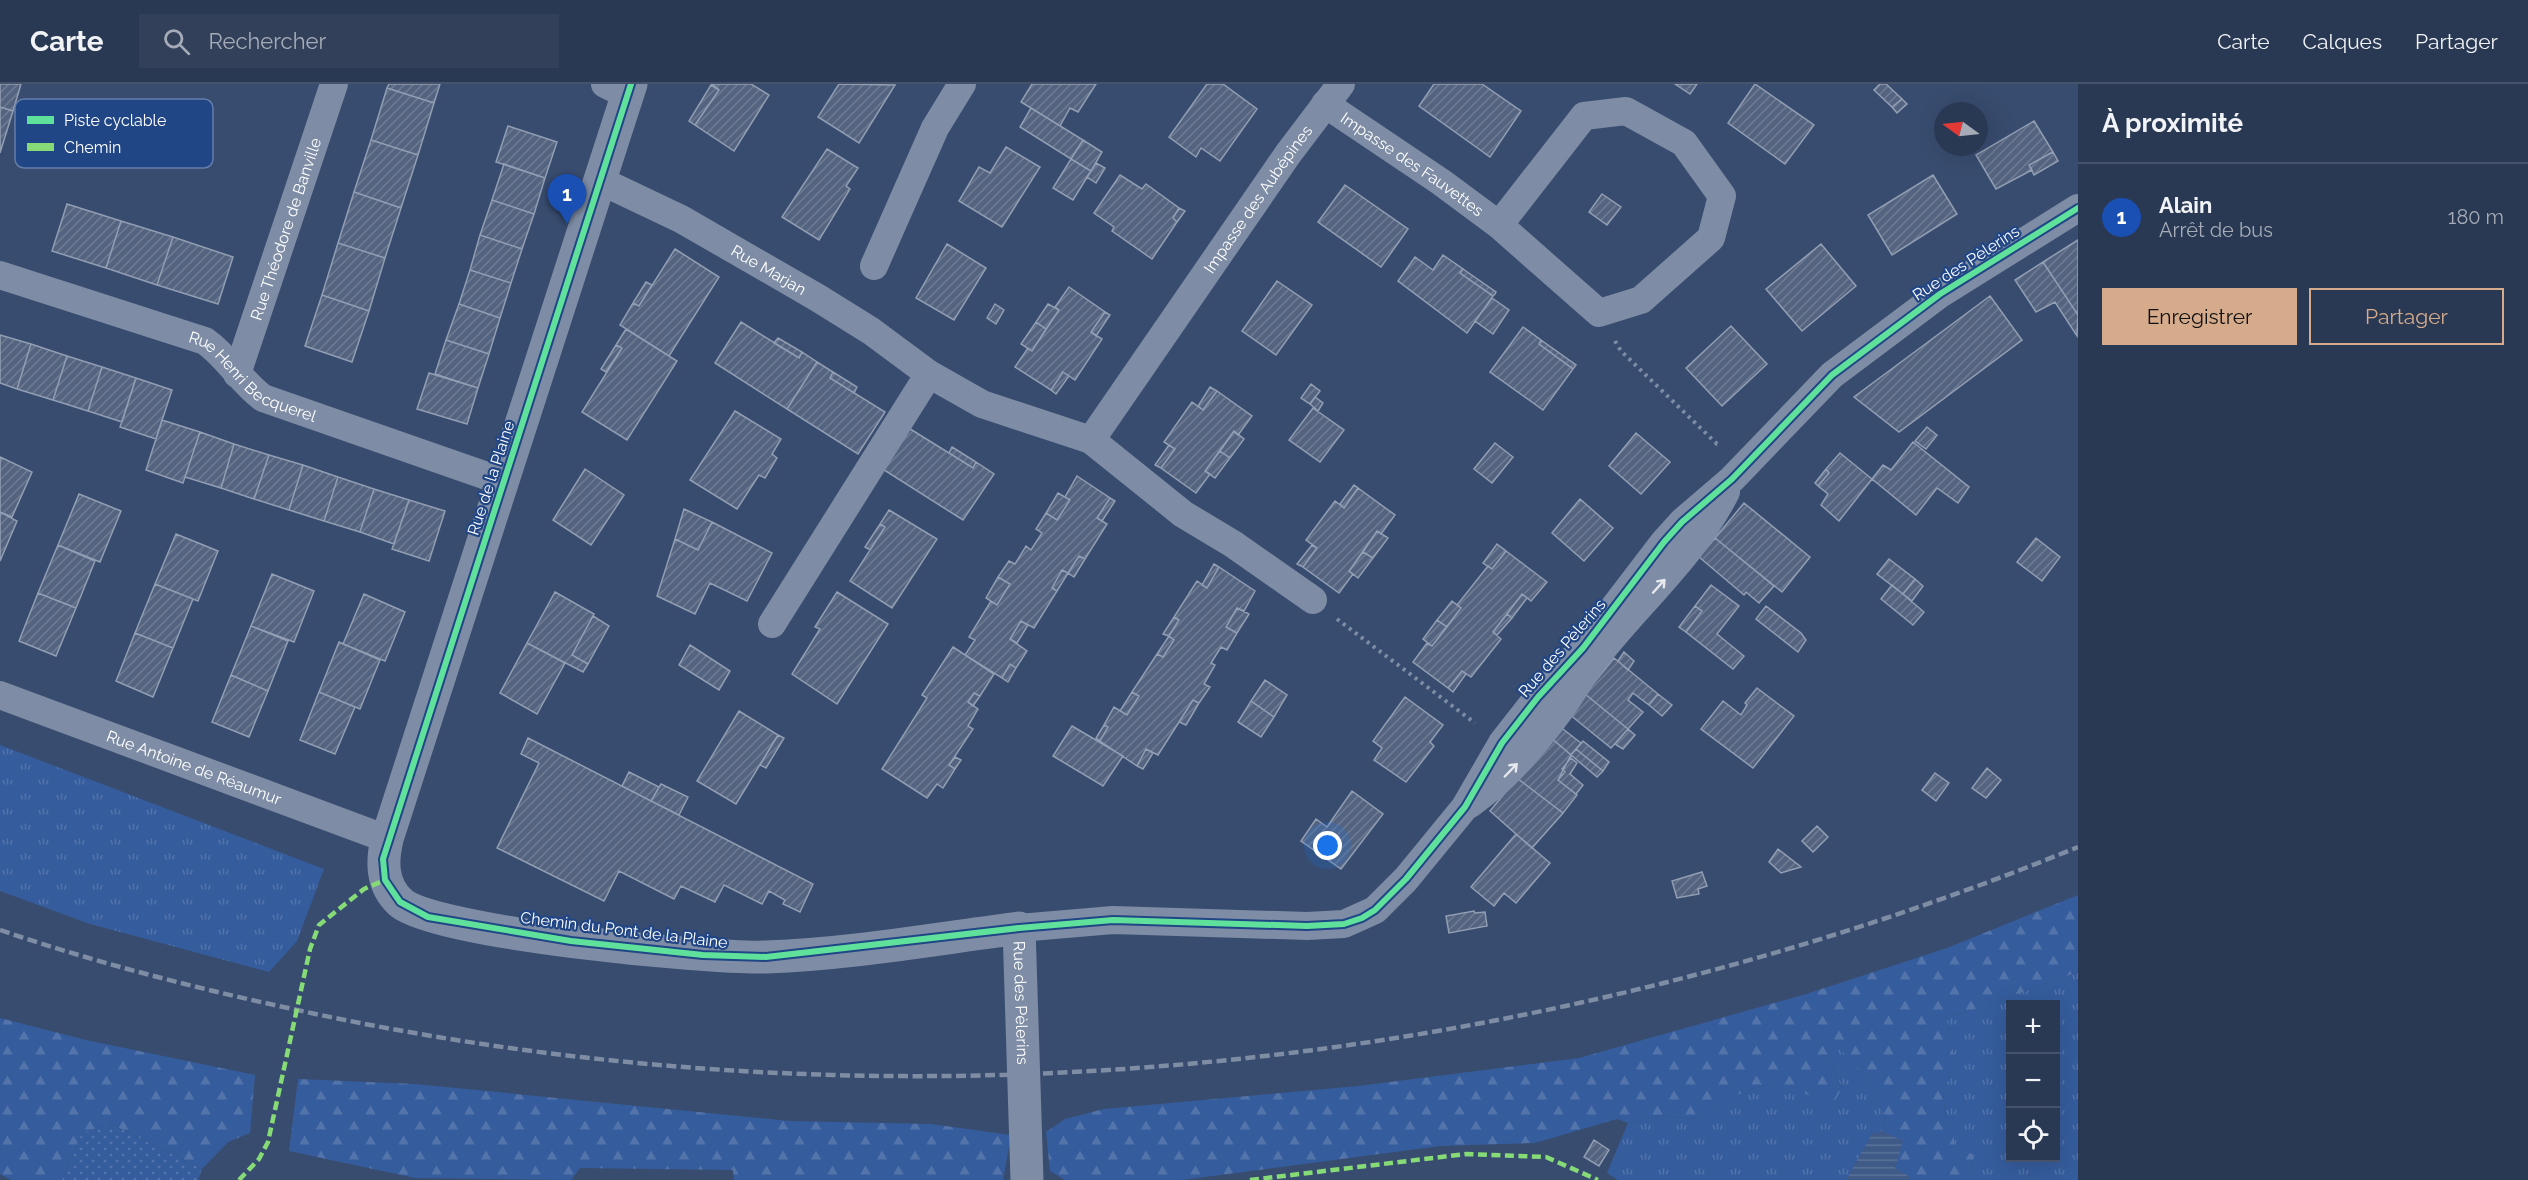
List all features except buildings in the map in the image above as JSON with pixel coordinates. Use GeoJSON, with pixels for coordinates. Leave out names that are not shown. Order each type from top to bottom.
{"type":"FeatureCollection","features":[{"type":"Feature","properties":{"kind":"street","name":"Rue Théodore de Banville"},"geometry":{"type":"LineString","coordinates":[[237,374],[334,84]]}},
{"type":"Feature","properties":{"kind":"street"},"geometry":{"type":"LineString","coordinates":[[874,266],[935,128],[962,84]]}},
{"type":"Feature","properties":{"kind":"street","name":"Rue de la Plaine"},"geometry":{"type":"LineString","coordinates":[[385,880],[382,859],[387,839],[601,181],[621,88]]}},
{"type":"Feature","properties":{"kind":"street","name":"Impasse des Fauvettes"},"geometry":{"type":"LineString","coordinates":[[1333,94],[1441,182],[1499,225],[1599,313],[1641,300],[1711,238],[1722,196],[1684,143],[1626,111],[1584,116],[1499,225]]}},
{"type":"Feature","properties":{"kind":"street","name":"Impasse des Aubépines"},"geometry":{"type":"LineString","coordinates":[[1091,441],[1333,94]]}},
{"type":"Feature","properties":{"kind":"street","name":"Rue Marjan"},"geometry":{"type":"LineString","coordinates":[[601,181],[681,219],[818,298],[871,331],[929,374],[982,404],[1091,441],[1183,514],[1233,544],[1313,600]]}},
{"type":"Feature","properties":{"kind":"street","name":"Rue des Pèlerins"},"geometry":{"type":"LineString","coordinates":[[1026,1180],[1019,928],[1113,920],[1307,926],[1344,924],[1362,918],[1386,899],[1465,807],[1502,743],[1538,697],[1597,631],[1664,542],[1702,504],[1732,479],[1832,375],[1940,294],[2078,208]]}},
{"type":"Feature","properties":{"kind":"street","name":"Rue Henri Becquerel"},"geometry":{"type":"LineString","coordinates":[[0,275],[205,341],[223,353],[237,374],[262,398],[504,482]]}},
{"type":"Feature","properties":{"kind":"street"},"geometry":{"type":"LineString","coordinates":[[772,624],[929,374]]}},
{"type":"Feature","properties":{"kind":"street","name":"Rue des Pèlerins"},"geometry":{"type":"LineString","coordinates":[[1465,807],[1497,785],[1522,758],[1559,712],[1592,662],[1701,535],[1732,479]]}},
{"type":"Feature","properties":{"kind":"street","name":"Rue Antoine de Réaumur"},"geometry":{"type":"LineString","coordinates":[[0,695],[387,839]]}},
{"type":"Feature","properties":{"kind":"street","name":"Chemin du Pont de la Plaine"},"geometry":{"type":"LineString","coordinates":[[385,880],[400,902],[428,917],[571,940],[704,956],[766,957],[1019,928]]}},
{"type":"Feature","properties":{"kind":"path"},"geometry":{"type":"LineString","coordinates":[[1599,313],[1621,351],[1717,444],[1734,444],[1753,458]]}},
{"type":"Feature","properties":{"kind":"path"},"geometry":{"type":"LineString","coordinates":[[1313,600],[1502,743]]}},
{"type":"Feature","properties":{"kind":"green space"},"geometry":{"type":"Polygon","coordinates":[[[0,745],[324,869],[297,941],[269,972],[90,924],[0,891],[0,745]]]}},
{"type":"Feature","properties":{"kind":"green space"},"geometry":{"type":"Polygon","coordinates":[[[2078,895],[2078,972],[1968,1012],[1946,1016],[1955,1061],[1943,1093],[1946,1121],[1954,1133],[1954,1144],[1974,1155],[1969,1180],[1909,1180],[1910,1177],[1895,1168],[1903,1141],[1886,1133],[1881,1107],[1870,1084],[1835,1044],[1828,1056],[1842,1088],[1830,1109],[1795,1087],[1766,1085],[1730,1097],[1699,1119],[1659,1116],[1628,1123],[1617,1119],[1535,1143],[1440,1146],[1182,1180],[1065,1180],[1050,1171],[1046,1132],[1065,1119],[1104,1109],[1358,1086],[1579,1058],[1806,994],[1947,948],[2078,895]]]}},
{"type":"Feature","properties":{"kind":"green space"},"geometry":{"type":"Polygon","coordinates":[[[2078,972],[2078,1180],[1969,1180],[1974,1155],[1953,1144],[1954,1133],[1946,1121],[1943,1093],[1955,1061],[1946,1016],[1968,1012],[2078,972]]]}},
{"type":"Feature","properties":{"kind":"green space"},"geometry":{"type":"Polygon","coordinates":[[[0,1018],[86,1040],[255,1075],[250,1133],[228,1142],[202,1169],[111,1124],[82,1133],[62,1180],[11,1180],[0,1174],[0,1018]]]}},
{"type":"Feature","properties":{"kind":"green space"},"geometry":{"type":"Polygon","coordinates":[[[1835,1043],[1870,1084],[1881,1107],[1886,1133],[1903,1141],[1901,1151],[1909,1180],[1618,1180],[1607,1173],[1628,1123],[1659,1116],[1699,1119],[1729,1097],[1766,1085],[1842,1088],[1828,1056],[1835,1043]]]}},
{"type":"Feature","properties":{"kind":"green space"},"geometry":{"type":"Polygon","coordinates":[[[298,1079],[415,1084],[790,1121],[931,1124],[1011,1135],[1003,1180],[734,1180],[733,1170],[580,1168],[571,1180],[415,1178],[289,1151],[298,1079]]]}},
{"type":"Feature","properties":{"kind":"green space"},"geometry":{"type":"Polygon","coordinates":[[[111,1124],[202,1169],[198,1180],[62,1180],[82,1133],[111,1124]]]}},
{"type":"Feature","properties":{"kind":"shaded area"},"geometry":{"type":"Polygon","coordinates":[[[1880,1130],[1903,1141],[1895,1168],[1910,1177],[1909,1180],[1846,1180],[1873,1132],[1877,1134],[1880,1130]]]}},
{"type":"Feature","properties":{"kind":"railway"},"geometry":{"type":"LineString","coordinates":[[0,930],[107,963],[252,1000],[513,1048],[740,1071],[967,1076],[1195,1063],[1421,1034],[1644,988],[1864,925],[2078,847]]}},
{"type":"Feature","properties":{"kind":"marked path"},"geometry":{"type":"LineString","coordinates":[[239,1180],[259,1159],[268,1142],[310,949],[319,925],[364,889],[385,880]]}},
{"type":"Feature","properties":{"kind":"marked path"},"geometry":{"type":"LineString","coordinates":[[1250,1180],[1466,1154],[1546,1157],[1598,1180]]}},
{"type":"Feature","properties":{"kind":"cycle path"},"geometry":{"type":"LineString","coordinates":[[631,84],[383,859],[385,880],[400,902],[428,917],[571,941],[703,955],[766,957],[1019,928],[1113,920],[1307,926],[1344,924],[1362,918],[1375,910],[1406,879],[1465,807],[1502,743],[1538,697],[1583,648],[1682,522],[1732,479],[1832,375],[1940,294],[2078,208]]}},
{"type":"Feature","properties":{"kind":"place","name":"Alain"},"geometry":{"type":"Point","coordinates":[567,224]}}]}
